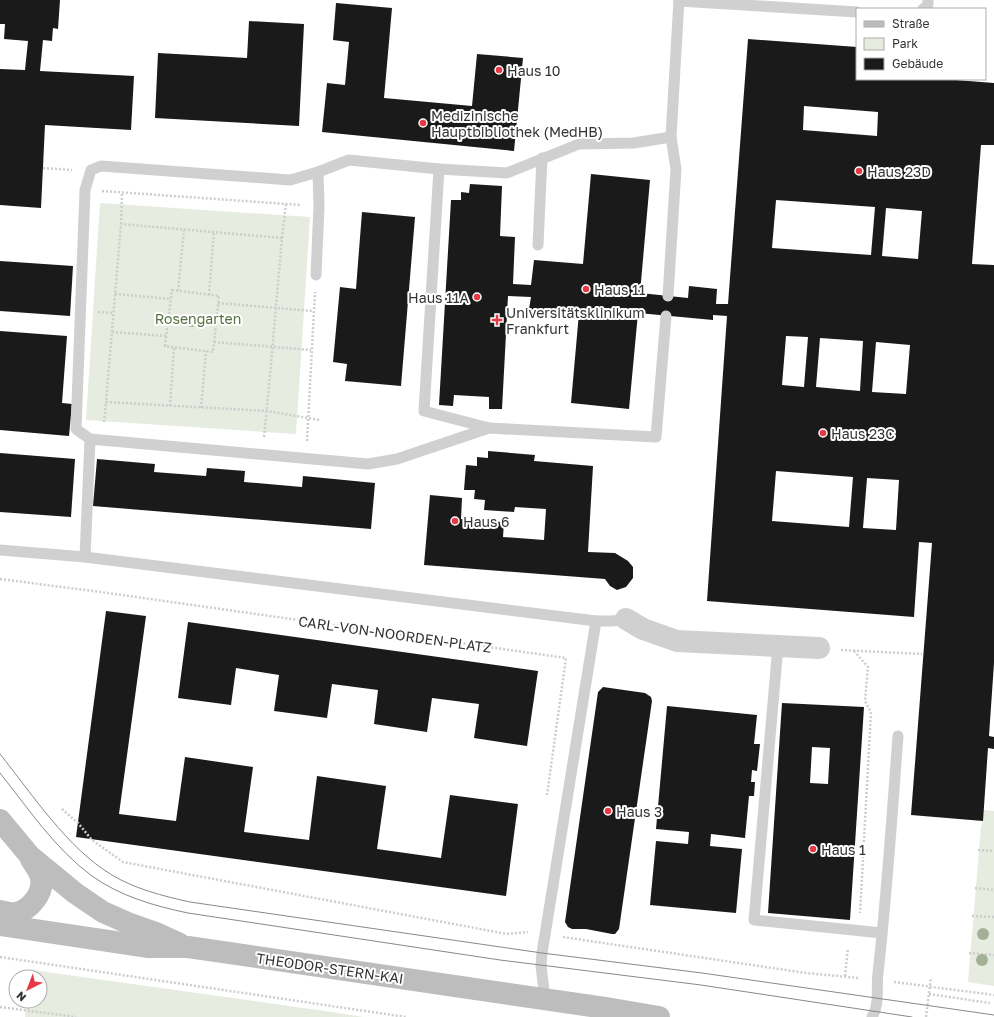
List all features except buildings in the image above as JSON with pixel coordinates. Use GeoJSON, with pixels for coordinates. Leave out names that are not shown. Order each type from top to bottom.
{"type":"FeatureCollection","features":[{"type":"Feature","properties":{"kind":"main road"},"geometry":{"type":"LineString","coordinates":[[0,820],[30,856],[75,893],[103,912],[188,947]]}},
{"type":"Feature","properties":{"kind":"main road"},"geometry":{"type":"LineString","coordinates":[[0,911],[14,914],[22,911],[31,905],[38,895],[41,885],[41,877],[30,856]]}},
{"type":"Feature","properties":{"kind":"main road","name":"THEODOR-STERN-KAI"},"geometry":{"type":"LineString","coordinates":[[0,925],[149,947],[188,947],[659,1017]]}},
{"type":"Feature","properties":{"kind":"street"},"geometry":{"type":"LineString","coordinates":[[626,619],[643,629],[677,641],[819,648]]}},
{"type":"Feature","properties":{"kind":"lane"},"geometry":{"type":"LineString","coordinates":[[668,296],[676,169],[671,137],[679,1],[856,12]]}},
{"type":"Feature","properties":{"kind":"lane"},"geometry":{"type":"LineString","coordinates":[[489,428],[397,459],[368,464],[90,439],[76,429],[85,190],[91,170],[101,166],[290,180],[318,172],[349,160],[439,169],[507,173],[579,144],[634,143],[671,137]]}},
{"type":"Feature","properties":{"kind":"lane"},"geometry":{"type":"LineString","coordinates":[[538,245],[542,158]]}},
{"type":"Feature","properties":{"kind":"lane"},"geometry":{"type":"LineString","coordinates":[[439,169],[424,411],[489,428],[656,437],[666,316]]}},
{"type":"Feature","properties":{"kind":"lane"},"geometry":{"type":"LineString","coordinates":[[316,276],[319,206],[318,172]]}},
{"type":"Feature","properties":{"kind":"lane"},"geometry":{"type":"LineString","coordinates":[[85,557],[90,439]]}},
{"type":"Feature","properties":{"kind":"lane"},"geometry":{"type":"LineString","coordinates":[[0,550],[85,557],[596,621],[626,619]]}},
{"type":"Feature","properties":{"kind":"lane"},"geometry":{"type":"LineString","coordinates":[[544,999],[541,966],[545,934],[596,621]]}},
{"type":"Feature","properties":{"kind":"lane"},"geometry":{"type":"LineString","coordinates":[[778,646],[754,920],[882,933]]}},
{"type":"Feature","properties":{"kind":"lane"},"geometry":{"type":"LineString","coordinates":[[876,1015],[877,980],[898,736]]}},
{"type":"Feature","properties":{"kind":"path"},"geometry":{"type":"LineString","coordinates":[[43,168],[91,170]]}},
{"type":"Feature","properties":{"kind":"path"},"geometry":{"type":"LineString","coordinates":[[85,190],[319,206]]}},
{"type":"Feature","properties":{"kind":"path"},"geometry":{"type":"LineString","coordinates":[[104,415],[121,224],[122,193]]}},
{"type":"Feature","properties":{"kind":"path"},"geometry":{"type":"LineString","coordinates":[[262,455],[286,204]]}},
{"type":"Feature","properties":{"kind":"path"},"geometry":{"type":"LineString","coordinates":[[121,224],[282,238]]}},
{"type":"Feature","properties":{"kind":"path"},"geometry":{"type":"LineString","coordinates":[[178,291],[184,230]]}},
{"type":"Feature","properties":{"kind":"path"},"geometry":{"type":"LineString","coordinates":[[210,295],[214,232]]}},
{"type":"Feature","properties":{"kind":"path"},"geometry":{"type":"LineString","coordinates":[[306,459],[316,276]]}},
{"type":"Feature","properties":{"kind":"path"},"geometry":{"type":"LineString","coordinates":[[172,290],[210,295],[219,296],[213,352],[165,346],[172,290]]}},
{"type":"Feature","properties":{"kind":"path"},"geometry":{"type":"LineString","coordinates":[[115,294],[170,299]]}},
{"type":"Feature","properties":{"kind":"path"},"geometry":{"type":"LineString","coordinates":[[218,303],[313,311]]}},
{"type":"Feature","properties":{"kind":"path"},"geometry":{"type":"LineString","coordinates":[[112,332],[166,336]]}},
{"type":"Feature","properties":{"kind":"path"},"geometry":{"type":"LineString","coordinates":[[214,342],[311,350]]}},
{"type":"Feature","properties":{"kind":"path"},"geometry":{"type":"LineString","coordinates":[[170,406],[174,348]]}},
{"type":"Feature","properties":{"kind":"path"},"geometry":{"type":"LineString","coordinates":[[201,408],[206,351]]}},
{"type":"Feature","properties":{"kind":"path"},"geometry":{"type":"LineString","coordinates":[[106,402],[267,411],[319,420]]}},
{"type":"Feature","properties":{"kind":"path","name":"CARL-VON-NOORDEN-PLATZ"},"geometry":{"type":"LineString","coordinates":[[0,579],[132,596],[566,658],[547,797]]}},
{"type":"Feature","properties":{"kind":"path"},"geometry":{"type":"LineString","coordinates":[[819,648],[922,654]]}},
{"type":"Feature","properties":{"kind":"path"},"geometry":{"type":"LineString","coordinates":[[845,976],[850,929],[859,920],[871,712],[865,701],[868,667],[854,651]]}},
{"type":"Feature","properties":{"kind":"path"},"geometry":{"type":"LineString","coordinates":[[62,808],[78,823],[92,840],[123,862],[507,934],[527,932],[545,934],[806,972],[994,995]]}},
{"type":"Feature","properties":{"kind":"path"},"geometry":{"type":"LineString","coordinates":[[978,850],[994,851]]}},
{"type":"Feature","properties":{"kind":"path"},"geometry":{"type":"LineString","coordinates":[[974,888],[994,890]]}},
{"type":"Feature","properties":{"kind":"path"},"geometry":{"type":"LineString","coordinates":[[972,916],[994,917]]}},
{"type":"Feature","properties":{"kind":"path"},"geometry":{"type":"LineString","coordinates":[[970,953],[994,955]]}},
{"type":"Feature","properties":{"kind":"path"},"geometry":{"type":"LineString","coordinates":[[0,957],[406,1017]]}},
{"type":"Feature","properties":{"kind":"path"},"geometry":{"type":"LineString","coordinates":[[926,1017],[931,977]]}},
{"type":"Feature","properties":{"kind":"path"},"geometry":{"type":"LineString","coordinates":[[929,994],[990,1003]]}},
{"type":"Feature","properties":{"kind":"path"},"geometry":{"type":"LineString","coordinates":[[0,1006],[76,1017]]}},
{"type":"Feature","properties":{"kind":"green space","name":"Rosengarten"},"geometry":{"type":"Polygon","coordinates":[[[100,203],[310,217],[296,434],[86,420],[100,203]]]}},
{"type":"Feature","properties":{"kind":"green space"},"geometry":{"type":"Polygon","coordinates":[[[983,810],[994,811],[994,986],[968,982],[983,810]]]}},
{"type":"Feature","properties":{"kind":"green space"},"geometry":{"type":"Polygon","coordinates":[[[48,972],[363,1017],[25,1017],[26,1009],[48,1009],[48,972]]]}},
{"type":"Feature","properties":{"kind":"tram line"},"geometry":{"type":"LineString","coordinates":[[0,754],[52,820],[80,851],[112,875],[150,892],[190,902],[542,953],[702,973],[994,1015]]}},
{"type":"Feature","properties":{"kind":"tram line"},"geometry":{"type":"LineString","coordinates":[[0,773],[54,841],[92,876],[126,895],[163,907],[188,913],[500,960],[701,985],[912,1017]]}},
{"type":"Feature","properties":{"kind":"place","name":"Haus 10"},"geometry":{"type":"Point","coordinates":[499,70]}},
{"type":"Feature","properties":{"kind":"place","name":"Medizinische Hauptbibliothek (MedHB)"},"geometry":{"type":"Point","coordinates":[423,123]}},
{"type":"Feature","properties":{"kind":"place","name":"Haus 23D"},"geometry":{"type":"Point","coordinates":[859,171]}},
{"type":"Feature","properties":{"kind":"place","name":"Haus 11"},"geometry":{"type":"Point","coordinates":[586,289]}},
{"type":"Feature","properties":{"kind":"place","name":"Haus 11A"},"geometry":{"type":"Point","coordinates":[477,297]}},
{"type":"Feature","properties":{"kind":"place","name":"Universitätsklinikum Frankfurt"},"geometry":{"type":"Point","coordinates":[497,320]}},
{"type":"Feature","properties":{"kind":"place","name":"Haus 23C"},"geometry":{"type":"Point","coordinates":[823,433]}},
{"type":"Feature","properties":{"kind":"place","name":"Haus 6"},"geometry":{"type":"Point","coordinates":[455,521]}},
{"type":"Feature","properties":{"kind":"place","name":"Haus 3"},"geometry":{"type":"Point","coordinates":[608,811]}},
{"type":"Feature","properties":{"kind":"place","name":"Haus 1"},"geometry":{"type":"Point","coordinates":[813,849]}}]}
